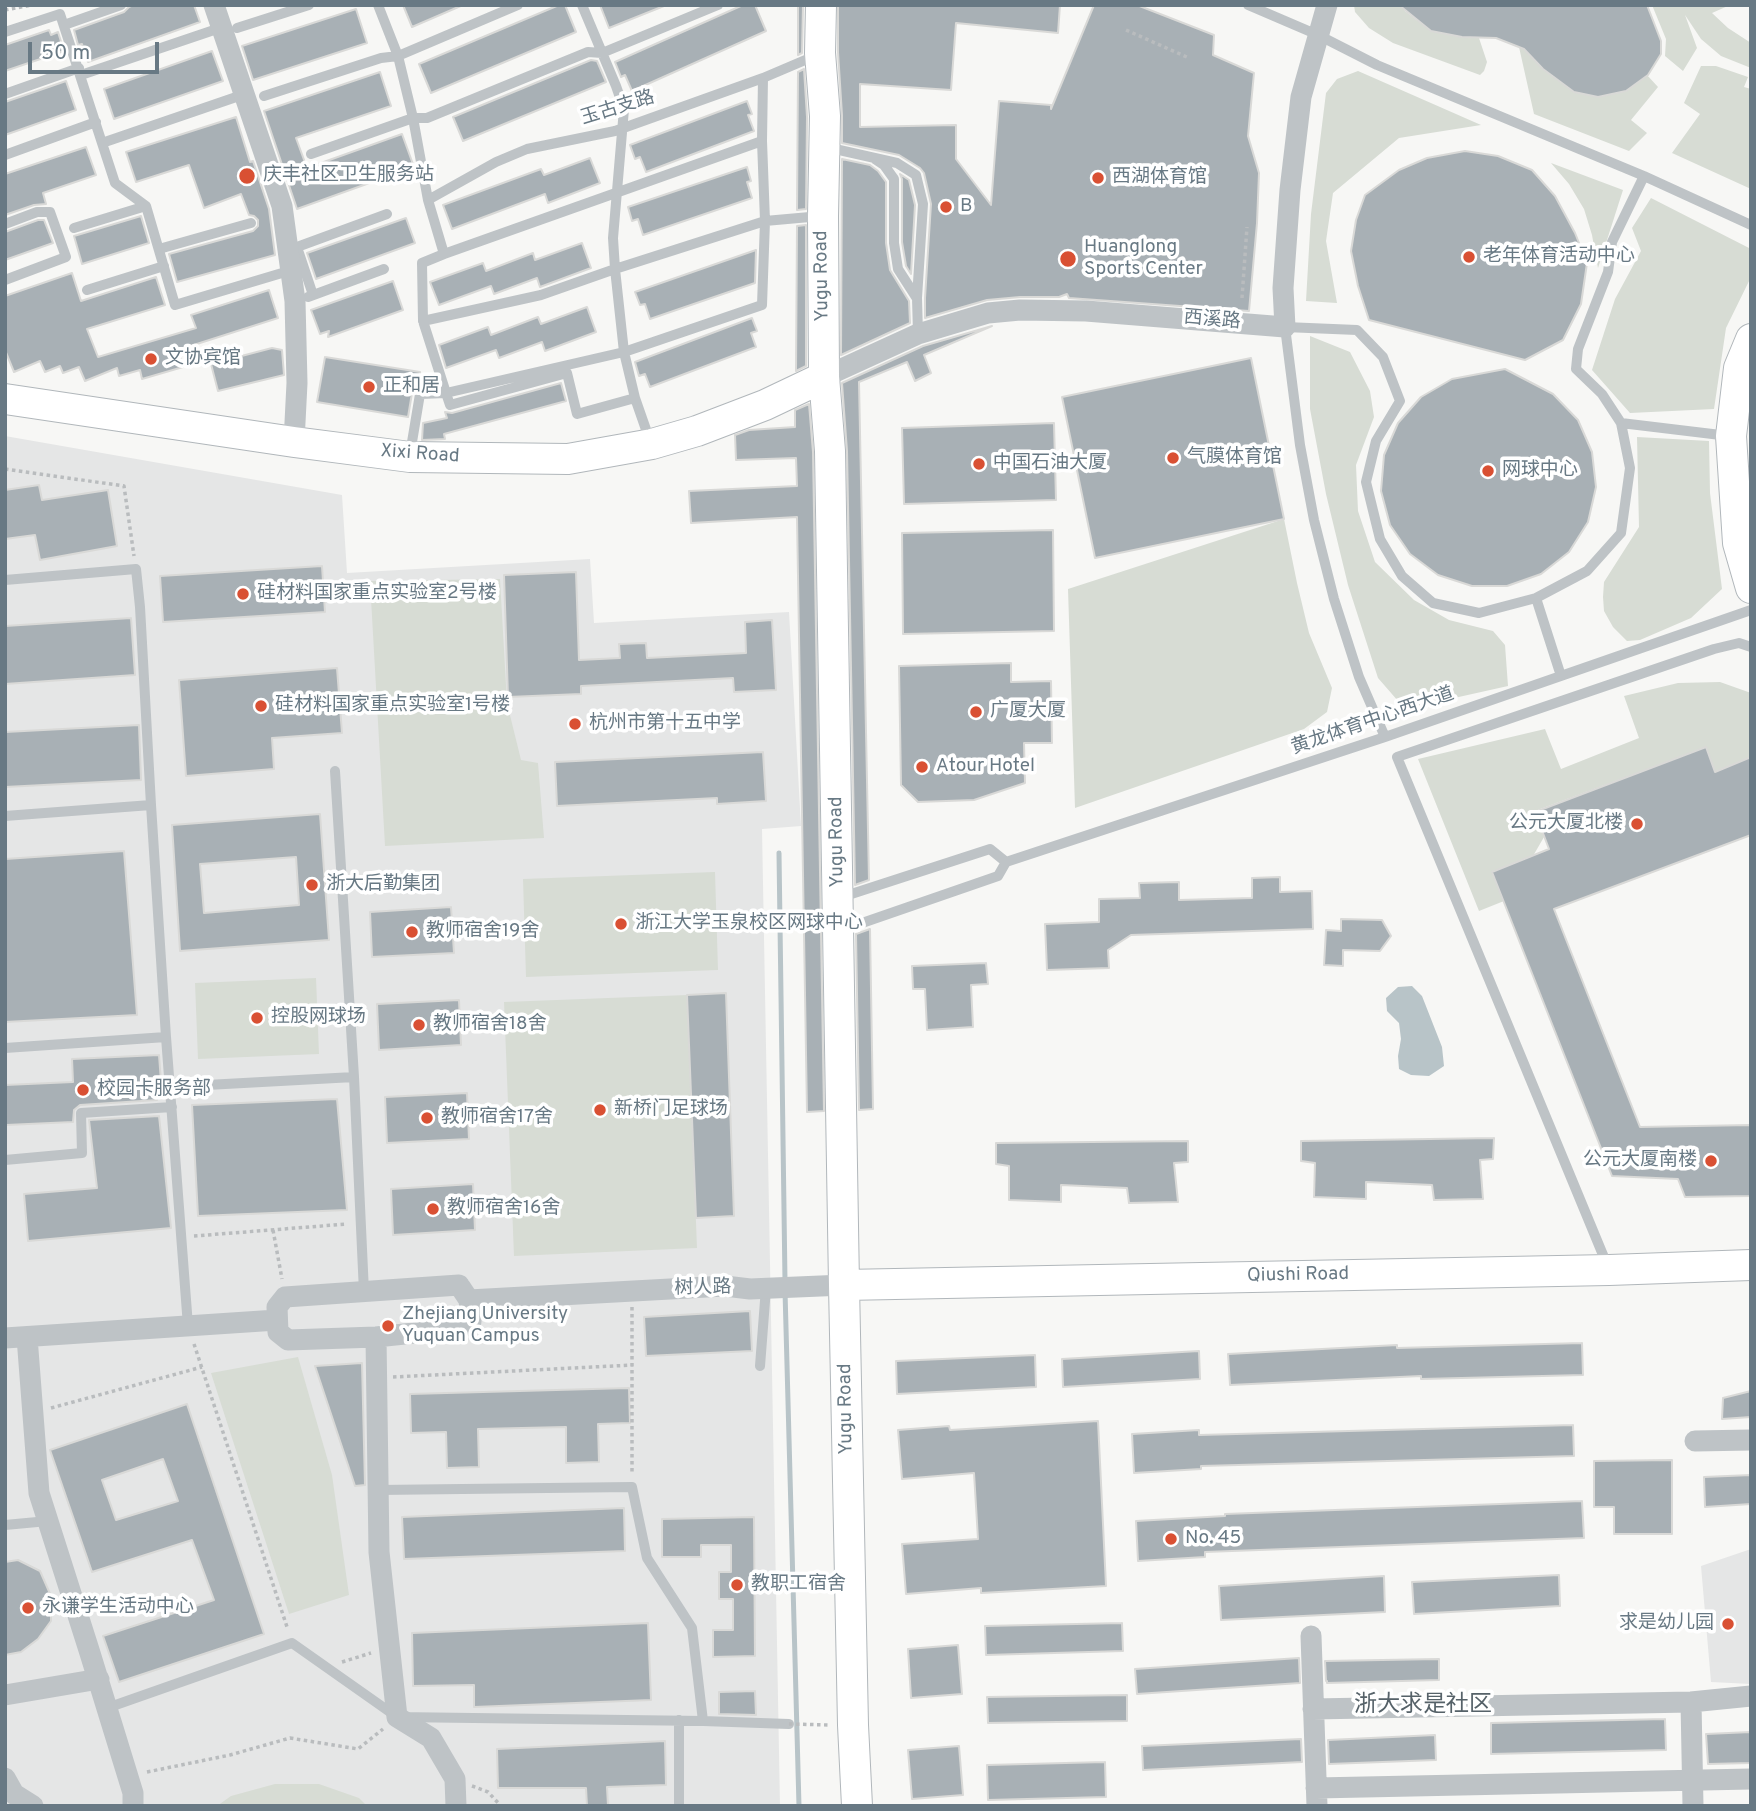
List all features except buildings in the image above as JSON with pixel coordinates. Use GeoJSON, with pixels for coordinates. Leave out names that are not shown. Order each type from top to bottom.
{"type":"FeatureCollection","features":[{"type":"Feature","properties":{"kind":"main road","name":"Yugu Road"},"geometry":{"type":"LineString","coordinates":[[821,5],[820,53],[825,116],[824,377],[830,451],[839,898],[831,1285],[857,1806]]}},
{"type":"Feature","properties":{"kind":"main road"},"geometry":{"type":"LineString","coordinates":[[1751,339],[1740,368],[1731,436],[1738,543],[1751,588]]}},
{"type":"Feature","properties":{"kind":"main road","name":"Xixi Road"},"geometry":{"type":"LineString","coordinates":[[5,399],[410,457],[568,459],[652,444],[697,430],[765,405],[824,377]]}},
{"type":"Feature","properties":{"kind":"main road","name":"Qiushi Road"},"geometry":{"type":"LineString","coordinates":[[831,1285],[1751,1265]]}},
{"type":"Feature","properties":{"kind":"street"},"geometry":{"type":"LineString","coordinates":[[214,5],[229,28],[254,95],[282,206],[292,270],[304,298],[294,442]]}},
{"type":"Feature","properties":{"kind":"street"},"geometry":{"type":"LineString","coordinates":[[1285,327],[1283,288],[1290,190],[1301,97],[1327,5]]}},
{"type":"Feature","properties":{"kind":"street","name":"西溪路"},"geometry":{"type":"LineString","coordinates":[[824,377],[918,334],[988,313],[1086,310],[1285,327]]}},
{"type":"Feature","properties":{"kind":"street"},"geometry":{"type":"LineString","coordinates":[[459,1285],[470,1305],[471,1321],[462,1328],[376,1337],[288,1340],[278,1332],[277,1307],[285,1297],[364,1292],[459,1285]]}},
{"type":"Feature","properties":{"kind":"street"},"geometry":{"type":"LineString","coordinates":[[763,1288],[831,1285]]}},
{"type":"Feature","properties":{"kind":"street","name":"树人路"},"geometry":{"type":"LineString","coordinates":[[470,1305],[725,1286],[763,1288]]}},
{"type":"Feature","properties":{"kind":"street","name":"树人路"},"geometry":{"type":"LineString","coordinates":[[470,1305],[632,1301],[763,1288]]}},
{"type":"Feature","properties":{"kind":"street"},"geometry":{"type":"LineString","coordinates":[[133,1806],[133,1793],[99,1679],[39,1493],[32,1413],[16,1337],[277,1320]]}},
{"type":"Feature","properties":{"kind":"street"},"geometry":{"type":"LineString","coordinates":[[376,1337],[379,1552],[397,1717],[431,1738],[455,1779],[456,1806]]}},
{"type":"Feature","properties":{"kind":"street"},"geometry":{"type":"LineString","coordinates":[[1695,1441],[1751,1440]]}},
{"type":"Feature","properties":{"kind":"street"},"geometry":{"type":"LineString","coordinates":[[1311,1636],[1316,1797],[1751,1779]]}},
{"type":"Feature","properties":{"kind":"street"},"geometry":{"type":"LineString","coordinates":[[5,1695],[99,1679]]}},
{"type":"Feature","properties":{"kind":"street"},"geometry":{"type":"LineString","coordinates":[[1313,1709],[1691,1702],[1751,1696]]}},
{"type":"Feature","properties":{"kind":"street"},"geometry":{"type":"LineString","coordinates":[[1691,1702],[1693,1806]]}},
{"type":"Feature","properties":{"kind":"street"},"geometry":{"type":"LineString","coordinates":[[5,1778],[14,1794],[33,1806]]}},
{"type":"Feature","properties":{"kind":"lane"},"geometry":{"type":"LineString","coordinates":[[64,25],[121,5]]}},
{"type":"Feature","properties":{"kind":"lane"},"geometry":{"type":"LineString","coordinates":[[5,94],[309,5]]}},
{"type":"Feature","properties":{"kind":"lane"},"geometry":{"type":"LineString","coordinates":[[378,5],[398,56],[428,200],[444,254]]}},
{"type":"Feature","properties":{"kind":"lane"},"geometry":{"type":"LineString","coordinates":[[103,143],[254,95],[381,58],[398,56],[518,5]]}},
{"type":"Feature","properties":{"kind":"lane"},"geometry":{"type":"LineString","coordinates":[[582,5],[624,110],[613,239],[615,269],[624,352],[635,398],[652,444]]}},
{"type":"Feature","properties":{"kind":"lane"},"geometry":{"type":"LineString","coordinates":[[311,154],[413,118],[427,118],[588,52],[602,53],[718,5]]}},
{"type":"Feature","properties":{"kind":"lane"},"geometry":{"type":"LineString","coordinates":[[1248,5],[1318,35],[1377,65],[1644,176],[1751,225]]}},
{"type":"Feature","properties":{"kind":"lane"},"geometry":{"type":"LineString","coordinates":[[5,32],[60,14],[116,183],[146,205],[176,305],[292,270]]}},
{"type":"Feature","properties":{"kind":"lane","name":"玉古支路"},"geometry":{"type":"LineString","coordinates":[[428,200],[496,162],[527,149],[624,128],[763,78],[820,53]]}},
{"type":"Feature","properties":{"kind":"lane"},"geometry":{"type":"LineString","coordinates":[[410,457],[420,394],[446,393],[624,352],[762,304],[765,221],[763,78]]}},
{"type":"Feature","properties":{"kind":"lane"},"geometry":{"type":"LineString","coordinates":[[5,155],[96,122]]}},
{"type":"Feature","properties":{"kind":"lane"},"geometry":{"type":"LineString","coordinates":[[635,398],[578,414],[567,373],[450,405],[423,321],[422,262],[762,141]]}},
{"type":"Feature","properties":{"kind":"lane"},"geometry":{"type":"LineString","coordinates":[[824,146],[897,163],[916,175],[923,204],[917,298],[918,334]]}},
{"type":"Feature","properties":{"kind":"lane"},"geometry":{"type":"LineString","coordinates":[[869,156],[884,165],[894,179],[894,243],[898,269],[917,298]]}},
{"type":"Feature","properties":{"kind":"lane"},"geometry":{"type":"LineString","coordinates":[[1385,737],[1359,677],[1334,599],[1314,520],[1300,445],[1285,327],[1357,330],[1383,357],[1399,401],[1376,441],[1366,482],[1380,539],[1402,576],[1433,603],[1479,612],[1536,598],[1587,571],[1621,533],[1630,468],[1621,423],[1602,394],[1576,369],[1577,349],[1608,272],[1612,242],[1644,176]]}},
{"type":"Feature","properties":{"kind":"lane"},"geometry":{"type":"LineString","coordinates":[[74,228],[146,205]]}},
{"type":"Feature","properties":{"kind":"lane"},"geometry":{"type":"LineString","coordinates":[[5,224],[37,212],[50,212],[66,257],[5,280]]}},
{"type":"Feature","properties":{"kind":"lane"},"geometry":{"type":"LineString","coordinates":[[384,269],[304,298],[297,247],[387,214]]}},
{"type":"Feature","properties":{"kind":"lane"},"geometry":{"type":"LineString","coordinates":[[423,321],[541,295],[765,221],[823,216]]}},
{"type":"Feature","properties":{"kind":"lane"},"geometry":{"type":"LineString","coordinates":[[159,249],[251,223]]}},
{"type":"Feature","properties":{"kind":"lane"},"geometry":{"type":"LineString","coordinates":[[87,290],[164,266]]}},
{"type":"Feature","properties":{"kind":"lane"},"geometry":{"type":"LineString","coordinates":[[1621,423],[1731,436]]}},
{"type":"Feature","properties":{"kind":"lane"},"geometry":{"type":"LineString","coordinates":[[5,580],[136,569],[150,805],[188,1326]]}},
{"type":"Feature","properties":{"kind":"lane"},"geometry":{"type":"LineString","coordinates":[[1536,598],[1561,676]]}},
{"type":"Feature","properties":{"kind":"lane","name":"黄龙体育中心西大道"},"geometry":{"type":"LineString","coordinates":[[839,931],[998,876],[1006,862],[1385,737],[1751,610]]}},
{"type":"Feature","properties":{"kind":"lane"},"geometry":{"type":"LineString","coordinates":[[1609,1270],[1397,757],[1714,649],[1739,643],[1751,647]]}},
{"type":"Feature","properties":{"kind":"lane"},"geometry":{"type":"LineString","coordinates":[[335,771],[364,1292]]}},
{"type":"Feature","properties":{"kind":"lane"},"geometry":{"type":"LineString","coordinates":[[5,816],[150,805]]}},
{"type":"Feature","properties":{"kind":"lane"},"geometry":{"type":"LineString","coordinates":[[839,898],[989,849],[1006,862]]}},
{"type":"Feature","properties":{"kind":"lane"},"geometry":{"type":"LineString","coordinates":[[5,1048],[166,1037]]}},
{"type":"Feature","properties":{"kind":"lane"},"geometry":{"type":"LineString","coordinates":[[170,1087],[354,1077]]}},
{"type":"Feature","properties":{"kind":"lane"},"geometry":{"type":"LineString","coordinates":[[5,1160],[82,1153],[82,1113],[172,1107]]}},
{"type":"Feature","properties":{"kind":"lane"},"geometry":{"type":"LineString","coordinates":[[760,1366],[763,1288]]}},
{"type":"Feature","properties":{"kind":"lane"},"geometry":{"type":"LineString","coordinates":[[378,1490],[632,1487],[647,1558],[692,1628],[703,1720]]}},
{"type":"Feature","properties":{"kind":"lane"},"geometry":{"type":"LineString","coordinates":[[5,1525],[48,1521]]}},
{"type":"Feature","properties":{"kind":"lane"},"geometry":{"type":"LineString","coordinates":[[107,1708],[292,1643],[397,1717],[703,1720],[789,1724]]}},
{"type":"Feature","properties":{"kind":"lane"},"geometry":{"type":"LineString","coordinates":[[679,1720],[679,1806]]}},
{"type":"Feature","properties":{"kind":"path"},"geometry":{"type":"LineString","coordinates":[[5,10],[32,5]]}},
{"type":"Feature","properties":{"kind":"path"},"geometry":{"type":"LineString","coordinates":[[1126,30],[1189,58]]}},
{"type":"Feature","properties":{"kind":"path"},"geometry":{"type":"LineString","coordinates":[[1242,298],[1247,227]]}},
{"type":"Feature","properties":{"kind":"path"},"geometry":{"type":"LineString","coordinates":[[5,469],[124,486],[136,569]]}},
{"type":"Feature","properties":{"kind":"path"},"geometry":{"type":"LineString","coordinates":[[181,1237],[361,1223]]}},
{"type":"Feature","properties":{"kind":"path"},"geometry":{"type":"LineString","coordinates":[[274,1230],[285,1297]]}},
{"type":"Feature","properties":{"kind":"path"},"geometry":{"type":"LineString","coordinates":[[632,1301],[632,1487]]}},
{"type":"Feature","properties":{"kind":"path"},"geometry":{"type":"LineString","coordinates":[[188,1326],[292,1643]]}},
{"type":"Feature","properties":{"kind":"path"},"geometry":{"type":"LineString","coordinates":[[377,1378],[633,1365]]}},
{"type":"Feature","properties":{"kind":"path"},"geometry":{"type":"LineString","coordinates":[[32,1413],[202,1367]]}},
{"type":"Feature","properties":{"kind":"path"},"geometry":{"type":"LineString","coordinates":[[326,1667],[368,1653]]}},
{"type":"Feature","properties":{"kind":"path"},"geometry":{"type":"LineString","coordinates":[[128,1776],[230,1755],[290,1738],[359,1748],[397,1717]]}},
{"type":"Feature","properties":{"kind":"path"},"geometry":{"type":"LineString","coordinates":[[789,1724],[829,1725]]}},
{"type":"Feature","properties":{"kind":"path"},"geometry":{"type":"LineString","coordinates":[[455,1779],[488,1792],[501,1806]]}},
{"type":"Feature","properties":{"kind":"shaded area"},"geometry":{"type":"Polygon","coordinates":[[[1354,5],[1402,5],[1405,11],[1431,31],[1479,38],[1487,62],[1484,71],[1480,75],[1393,43],[1369,28],[1355,12],[1354,5]]]}},
{"type":"Feature","properties":{"kind":"shaded area"},"geometry":{"type":"Polygon","coordinates":[[[1652,5],[1730,5],[1712,13],[1728,28],[1751,43],[1751,68],[1721,56],[1701,39],[1685,15],[1697,48],[1683,71],[1665,56],[1666,39],[1652,5]]]}},
{"type":"Feature","properties":{"kind":"shaded area"},"geometry":{"type":"Polygon","coordinates":[[[1519,47],[1574,92],[1598,97],[1626,91],[1647,75],[1658,87],[1631,120],[1647,133],[1629,151],[1534,114],[1519,47]]]}},
{"type":"Feature","properties":{"kind":"shaded area"},"geometry":{"type":"Polygon","coordinates":[[[1701,66],[1716,66],[1748,77],[1744,87],[1751,89],[1751,189],[1672,153],[1700,114],[1684,103],[1701,66]]]}},
{"type":"Feature","properties":{"kind":"shaded area"},"geometry":{"type":"Polygon","coordinates":[[[1358,71],[1481,125],[1399,138],[1333,193],[1326,241],[1337,303],[1306,301],[1311,214],[1326,93],[1337,79],[1358,71]]]}},
{"type":"Feature","properties":{"kind":"shaded area"},"geometry":{"type":"Polygon","coordinates":[[[1551,163],[1623,190],[1598,268],[1584,209],[1569,184],[1551,163]]]}},
{"type":"Feature","properties":{"kind":"shaded area"},"geometry":{"type":"Polygon","coordinates":[[[1651,198],[1751,249],[1751,277],[1726,328],[1714,409],[1630,413],[1592,370],[1615,299],[1641,251],[1632,228],[1651,198]]]}},
{"type":"Feature","properties":{"kind":"shaded area"},"geometry":{"type":"Polygon","coordinates":[[[1310,336],[1350,352],[1370,391],[1374,417],[1356,465],[1358,511],[1375,562],[1414,600],[1449,620],[1493,631],[1505,645],[1508,686],[1405,709],[1378,678],[1348,585],[1326,494],[1310,409],[1310,336]]]}},
{"type":"Feature","properties":{"kind":"shaded area","name":"Zhejiang University Yuquan Campus"},"geometry":{"type":"Polygon","coordinates":[[[5,436],[342,495],[347,573],[590,559],[594,623],[789,612],[801,826],[762,829],[780,1806],[5,1806],[5,436]]]}},
{"type":"Feature","properties":{"kind":"shaded area"},"geometry":{"type":"Polygon","coordinates":[[[1637,437],[1709,441],[1710,493],[1722,589],[1691,618],[1640,640],[1627,641],[1613,627],[1604,611],[1603,597],[1604,582],[1639,527],[1637,437]]]}},
{"type":"Feature","properties":{"kind":"shaded area"},"geometry":{"type":"Polygon","coordinates":[[[1284,519],[1309,633],[1332,688],[1327,712],[1304,729],[1075,808],[1068,589],[1284,519]]]}},
{"type":"Feature","properties":{"kind":"shaded area"},"geometry":{"type":"Polygon","coordinates":[[[500,579],[507,703],[521,760],[538,763],[544,838],[385,846],[370,581],[500,579]]]}},
{"type":"Feature","properties":{"kind":"shaded area"},"geometry":{"type":"Polygon","coordinates":[[[1720,682],[1751,693],[1751,757],[1715,772],[1706,747],[1535,811],[1544,837],[1533,856],[1492,872],[1504,901],[1479,911],[1418,759],[1545,729],[1561,769],[1639,738],[1624,696],[1678,683],[1720,682]]]}},
{"type":"Feature","properties":{"kind":"shaded area","name":"浙江大学玉泉校区网球中心"},"geometry":{"type":"Polygon","coordinates":[[[715,872],[718,970],[526,977],[523,879],[715,872]]]}},
{"type":"Feature","properties":{"kind":"shaded area","name":"控股网球场"},"geometry":{"type":"Polygon","coordinates":[[[316,978],[319,1054],[198,1059],[195,983],[316,978]]]}},
{"type":"Feature","properties":{"kind":"shaded area"},"geometry":{"type":"Polygon","coordinates":[[[1412,986],[1422,996],[1442,1047],[1444,1066],[1429,1076],[1411,1075],[1399,1069],[1399,1023],[1387,1011],[1386,998],[1398,987],[1412,986]]]}},
{"type":"Feature","properties":{"kind":"shaded area","name":"新桥门足球场"},"geometry":{"type":"Polygon","coordinates":[[[687,995],[697,1248],[514,1256],[504,1002],[687,995]]]}},
{"type":"Feature","properties":{"kind":"shaded area"},"geometry":{"type":"Polygon","coordinates":[[[298,1357],[332,1475],[349,1595],[289,1614],[211,1373],[298,1357]]]}},
{"type":"Feature","properties":{"kind":"shaded area","name":"求是幼儿园"},"geometry":{"type":"Polygon","coordinates":[[[1751,1549],[1751,1684],[1711,1682],[1701,1566],[1751,1549]]]}},
{"type":"Feature","properties":{"kind":"shaded area"},"geometry":{"type":"Polygon","coordinates":[[[275,1784],[319,1784],[359,1798],[367,1806],[217,1806],[231,1796],[275,1784]]]}},
{"type":"Feature","properties":{"kind":"waterway"},"geometry":{"type":"LineString","coordinates":[[779,853],[785,1281]]}},
{"type":"Feature","properties":{"kind":"waterway"},"geometry":{"type":"LineString","coordinates":[[785,1291],[799,1806]]}},
{"type":"Feature","properties":{"kind":"place","name":"庆丰社区卫生服务站"},"geometry":{"type":"Point","coordinates":[247,176]}},
{"type":"Feature","properties":{"kind":"place","name":"西湖体育馆"},"geometry":{"type":"Point","coordinates":[1098,178]}},
{"type":"Feature","properties":{"kind":"place","name":"B"},"geometry":{"type":"Point","coordinates":[946,207]}},
{"type":"Feature","properties":{"kind":"place","name":"老年体育活动中心"},"geometry":{"type":"Point","coordinates":[1469,257]}},
{"type":"Feature","properties":{"kind":"place","name":"Huanglong Sports Center"},"geometry":{"type":"Point","coordinates":[1068,259]}},
{"type":"Feature","properties":{"kind":"place","name":"文协宾馆"},"geometry":{"type":"Point","coordinates":[151,359]}},
{"type":"Feature","properties":{"kind":"place","name":"正和居"},"geometry":{"type":"Point","coordinates":[369,387]}},
{"type":"Feature","properties":{"kind":"place","name":"气膜体育馆"},"geometry":{"type":"Point","coordinates":[1173,458]}},
{"type":"Feature","properties":{"kind":"place","name":"中国石油大厦"},"geometry":{"type":"Point","coordinates":[979,464]}},
{"type":"Feature","properties":{"kind":"place","name":"网球中心"},"geometry":{"type":"Point","coordinates":[1488,471]}},
{"type":"Feature","properties":{"kind":"place","name":"硅材料国家重点实验室2号楼"},"geometry":{"type":"Point","coordinates":[243,594]}},
{"type":"Feature","properties":{"kind":"place","name":"硅材料国家重点实验室1号楼"},"geometry":{"type":"Point","coordinates":[261,706]}},
{"type":"Feature","properties":{"kind":"place","name":"广厦大厦"},"geometry":{"type":"Point","coordinates":[976,712]}},
{"type":"Feature","properties":{"kind":"place","name":"杭州市第十五中学"},"geometry":{"type":"Point","coordinates":[575,724]}},
{"type":"Feature","properties":{"kind":"place","name":"Atour Hotel"},"geometry":{"type":"Point","coordinates":[922,767]}},
{"type":"Feature","properties":{"kind":"place","name":"公元大厦北楼"},"geometry":{"type":"Point","coordinates":[1637,824]}},
{"type":"Feature","properties":{"kind":"place","name":"浙大后勤集团"},"geometry":{"type":"Point","coordinates":[312,885]}},
{"type":"Feature","properties":{"kind":"place","name":"浙江大学玉泉校区网球中心"},"geometry":{"type":"Point","coordinates":[621,924]}},
{"type":"Feature","properties":{"kind":"place","name":"教师宿舍19舍"},"geometry":{"type":"Point","coordinates":[412,932]}},
{"type":"Feature","properties":{"kind":"place","name":"控股网球场"},"geometry":{"type":"Point","coordinates":[257,1018]}},
{"type":"Feature","properties":{"kind":"place","name":"教师宿舍18舍"},"geometry":{"type":"Point","coordinates":[419,1025]}},
{"type":"Feature","properties":{"kind":"place","name":"校园卡服务部"},"geometry":{"type":"Point","coordinates":[83,1090]}},
{"type":"Feature","properties":{"kind":"place","name":"新桥门足球场"},"geometry":{"type":"Point","coordinates":[600,1110]}},
{"type":"Feature","properties":{"kind":"place","name":"教师宿舍17舍"},"geometry":{"type":"Point","coordinates":[427,1118]}},
{"type":"Feature","properties":{"kind":"place","name":"公元大厦南楼"},"geometry":{"type":"Point","coordinates":[1711,1161]}},
{"type":"Feature","properties":{"kind":"place","name":"教师宿舍16舍"},"geometry":{"type":"Point","coordinates":[433,1209]}},
{"type":"Feature","properties":{"kind":"place","name":"Zhejiang University Yuquan Campus"},"geometry":{"type":"Point","coordinates":[388,1326]}},
{"type":"Feature","properties":{"kind":"place","name":"No. 45"},"geometry":{"type":"Point","coordinates":[1171,1539]}},
{"type":"Feature","properties":{"kind":"place","name":"教职工宿舍"},"geometry":{"type":"Point","coordinates":[737,1585]}},
{"type":"Feature","properties":{"kind":"place","name":"永谦学生活动中心"},"geometry":{"type":"Point","coordinates":[28,1608]}},
{"type":"Feature","properties":{"kind":"place","name":"求是幼儿园"},"geometry":{"type":"Point","coordinates":[1728,1624]}},
{"type":"Feature","properties":{"kind":"district","name":"浙大求是社区"},"geometry":{"type":"Point","coordinates":[1423,1706]}}]}
